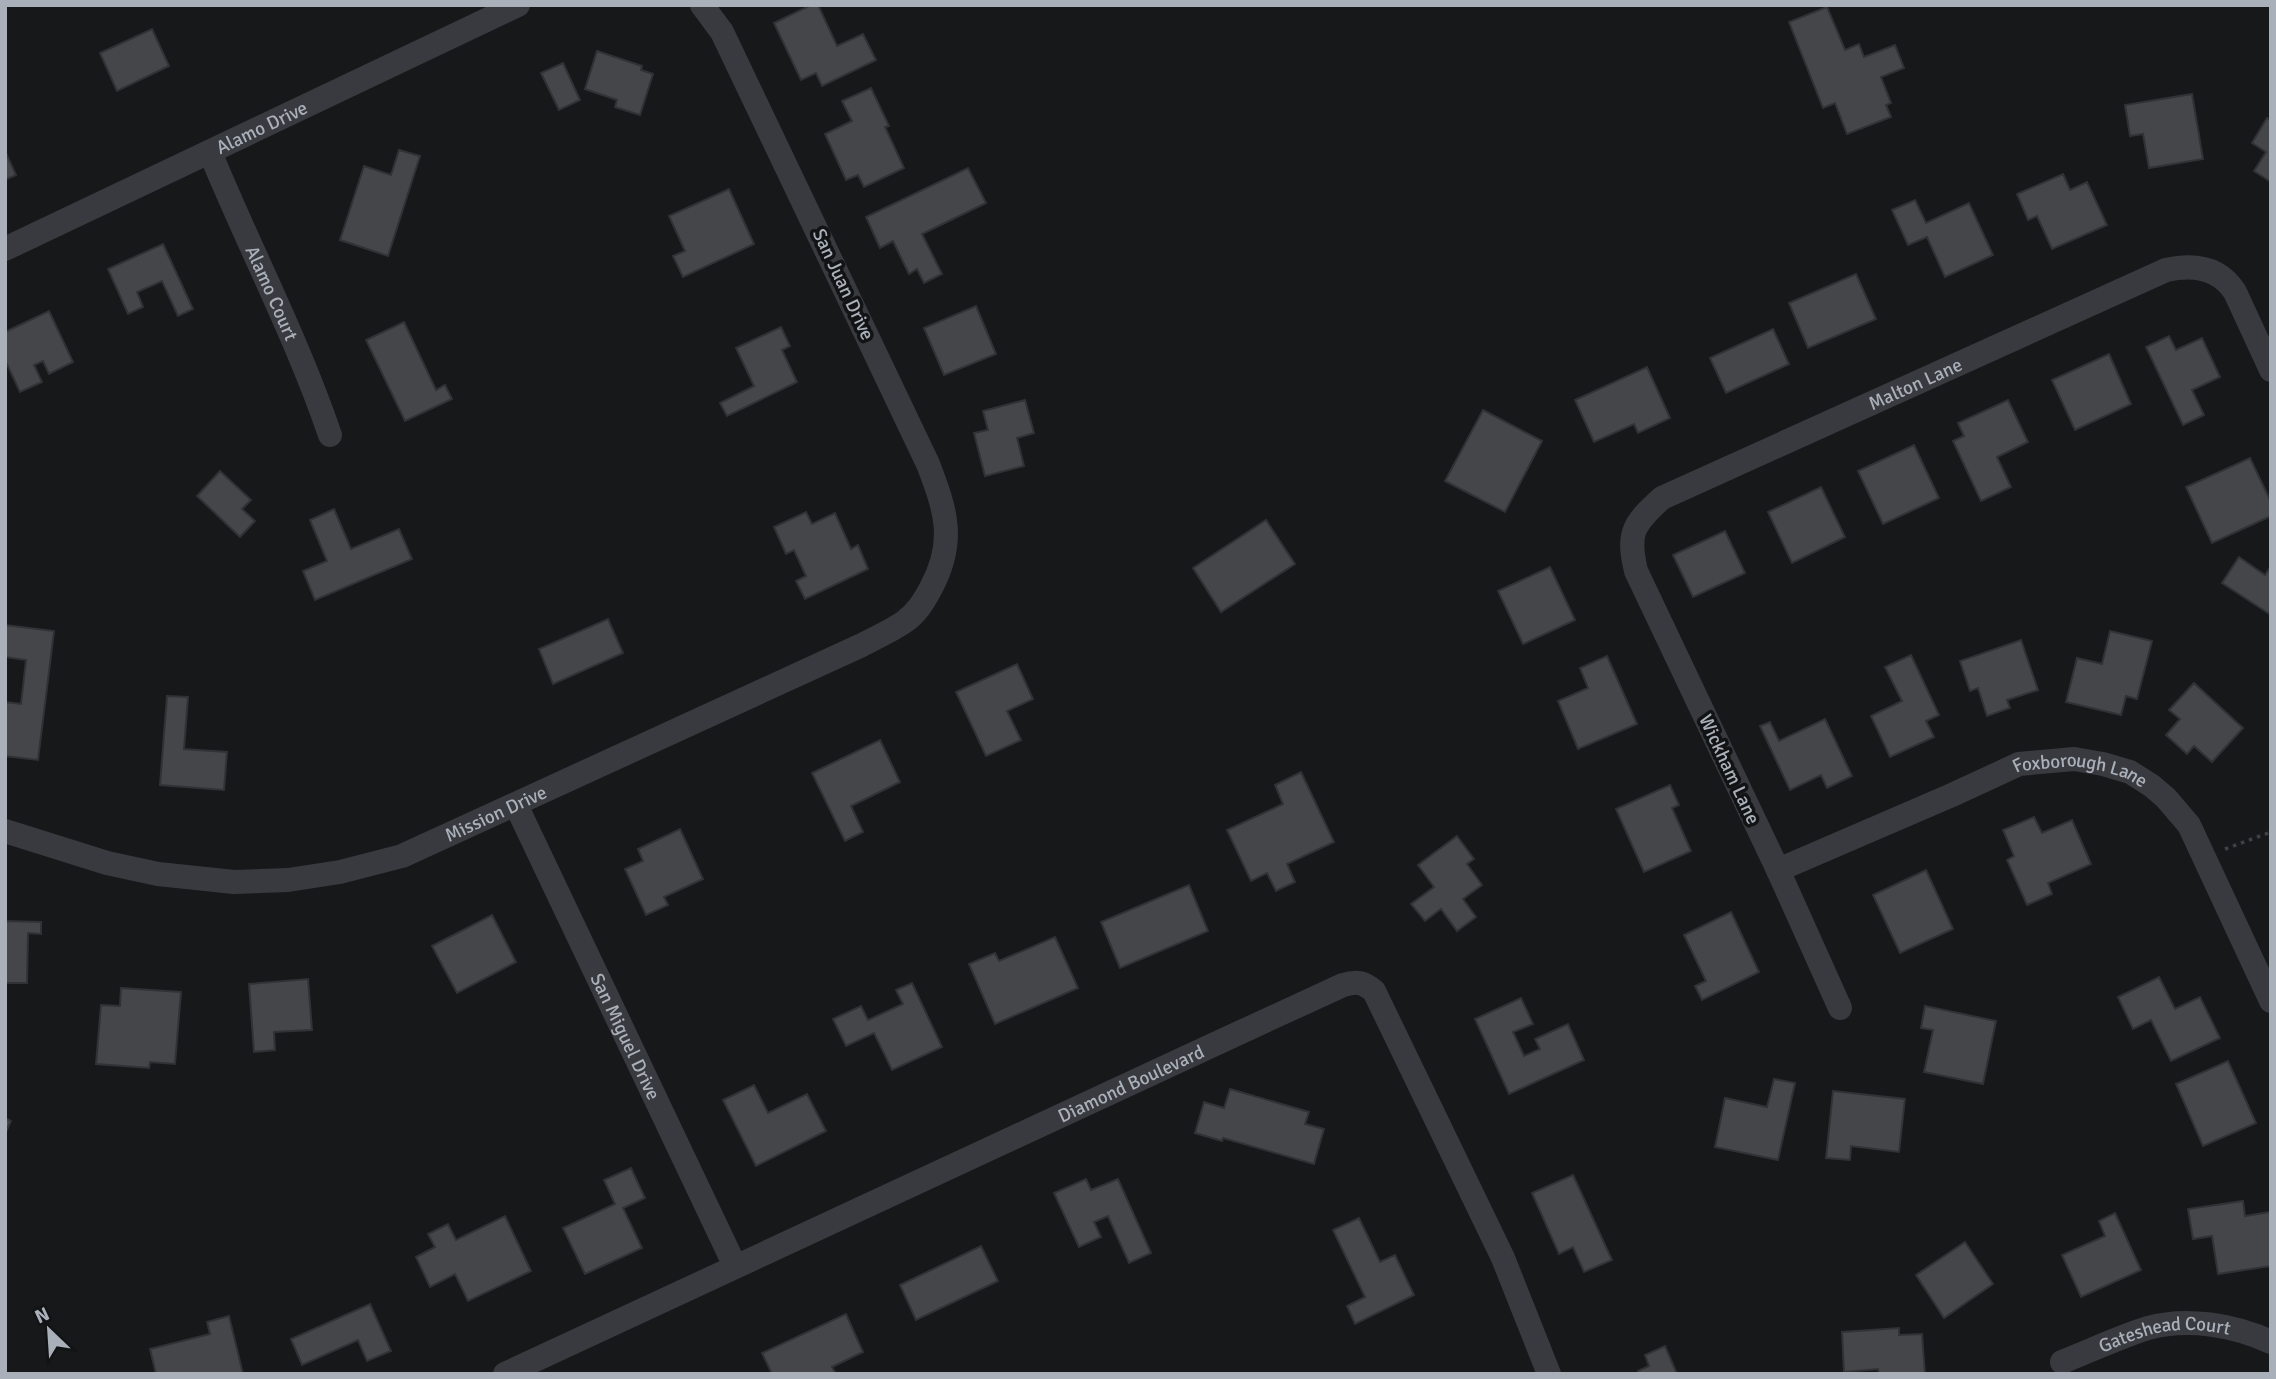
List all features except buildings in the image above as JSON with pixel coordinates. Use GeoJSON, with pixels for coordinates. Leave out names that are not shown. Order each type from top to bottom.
{"type":"FeatureCollection","features":[{"type":"Feature","properties":{"kind":"street","name":"Alamo Drive"},"geometry":{"type":"LineString","coordinates":[[5,248],[518,5]]}},
{"type":"Feature","properties":{"kind":"street","name":"San Juan Drive"},"geometry":{"type":"LineString","coordinates":[[702,5],[722,32],[928,464],[942,498],[947,530],[946,552],[939,574]]}},
{"type":"Feature","properties":{"kind":"street","name":"Alamo Court"},"geometry":{"type":"LineString","coordinates":[[210,152],[313,385],[330,435]]}},
{"type":"Feature","properties":{"kind":"street","name":"Malton Lane"},"geometry":{"type":"LineString","coordinates":[[1636,527],[1646,512],[1662,498],[2141,280],[2178,267],[2207,268],[2228,280],[2271,370]]}},
{"type":"Feature","properties":{"kind":"street","name":"Wickham Lane"},"geometry":{"type":"LineString","coordinates":[[1636,527],[1630,546],[1636,571],[1778,870],[1840,1008]]}},
{"type":"Feature","properties":{"kind":"street","name":"Mission Drive"},"geometry":{"type":"LineString","coordinates":[[5,831],[107,863],[158,874],[234,882],[288,880],[340,872],[402,856],[862,645],[904,622],[922,606],[939,574]]}},
{"type":"Feature","properties":{"kind":"street","name":"Foxborough Lane"},"geometry":{"type":"LineString","coordinates":[[1778,870],[2019,764],[2074,759],[2104,764],[2130,772],[2152,786],[2189,825],[2271,1001]]}},
{"type":"Feature","properties":{"kind":"street","name":"San Miguel Drive"},"geometry":{"type":"LineString","coordinates":[[516,805],[734,1266]]}},
{"type":"Feature","properties":{"kind":"street","name":"Diamond Boulevard"},"geometry":{"type":"LineString","coordinates":[[505,1374],[734,1266],[1357,981],[1374,991],[1380,1003],[1503,1258],[1549,1374]]}},
{"type":"Feature","properties":{"kind":"street","name":"Gateshead Court"},"geometry":{"type":"LineString","coordinates":[[2062,1362],[2149,1328],[2183,1322],[2220,1326],[2256,1335],[2271,1342]]}},
{"type":"Feature","properties":{"kind":"path"},"geometry":{"type":"LineString","coordinates":[[2203,857],[2271,832]]}}]}
